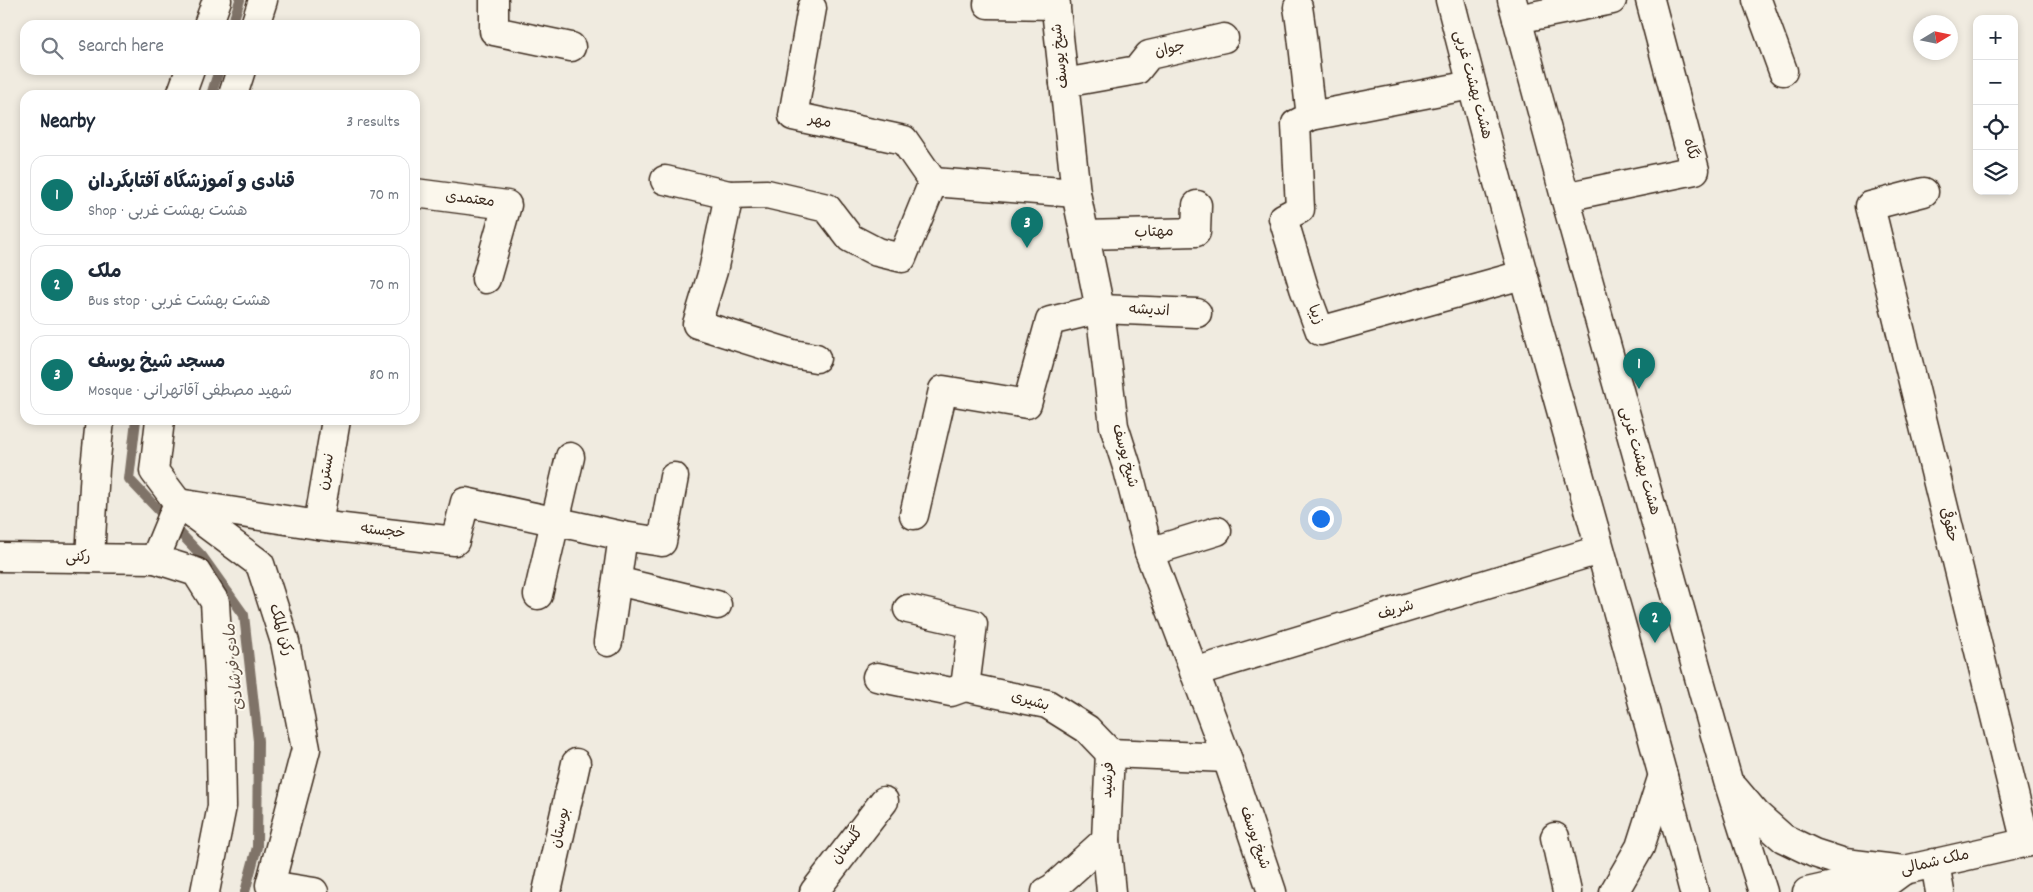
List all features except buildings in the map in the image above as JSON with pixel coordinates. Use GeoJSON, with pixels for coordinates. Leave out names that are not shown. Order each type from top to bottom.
{"type":"FeatureCollection","features":[{"type":"Feature","properties":{"kind":"street"},"geometry":{"type":"LineString","coordinates":[[210,20],[217,0]]}},
{"type":"Feature","properties":{"kind":"street"},"geometry":{"type":"LineString","coordinates":[[257,20],[263,0]]}},
{"type":"Feature","properties":{"kind":"street"},"geometry":{"type":"LineString","coordinates":[[494,0],[494,31],[571,47]]}},
{"type":"Feature","properties":{"kind":"street","name":"هشت بهشت غربی"},"geometry":{"type":"LineString","coordinates":[[1450,0],[1522,275],[1663,775],[1694,892]]}},
{"type":"Feature","properties":{"kind":"street"},"geometry":{"type":"LineString","coordinates":[[1515,9],[1612,0]]}},
{"type":"Feature","properties":{"kind":"street","name":"نگاه"},"geometry":{"type":"LineString","coordinates":[[1565,197],[1695,170],[1650,0]]}},
{"type":"Feature","properties":{"kind":"street"},"geometry":{"type":"LineString","coordinates":[[1757,0],[1783,71]]}},
{"type":"Feature","properties":{"kind":"street"},"geometry":{"type":"LineString","coordinates":[[988,4],[1055,2]]}},
{"type":"Feature","properties":{"kind":"street","name":"شیخ یوسف"},"geometry":{"type":"LineString","coordinates":[[1055,2],[1076,193],[1100,309],[1114,426],[1128,470],[1149,552],[1227,758],[1272,892]]}},
{"type":"Feature","properties":{"kind":"street"},"geometry":{"type":"LineString","coordinates":[[1298,7],[1305,49],[1304,61],[1311,116],[1472,85]]}},
{"type":"Feature","properties":{"kind":"street","name":"مهر"},"geometry":{"type":"LineString","coordinates":[[812,8],[793,116],[904,140],[933,182]]}},
{"type":"Feature","properties":{"kind":"street","name":"هشت بهشت غربی"},"geometry":{"type":"LineString","coordinates":[[1515,9],[1565,197],[1728,781],[1763,892]]}},
{"type":"Feature","properties":{"kind":"street","name":"جوان"},"geometry":{"type":"LineString","coordinates":[[1064,83],[1137,70],[1149,55],[1224,38]]}},
{"type":"Feature","properties":{"kind":"street"},"geometry":{"type":"LineString","coordinates":[[183,90],[188,75]]}},
{"type":"Feature","properties":{"kind":"street"},"geometry":{"type":"LineString","coordinates":[[235,90],[240,75]]}},
{"type":"Feature","properties":{"kind":"street","name":"زیبا"},"geometry":{"type":"LineString","coordinates":[[1311,116],[1296,124],[1300,209],[1283,218],[1304,288],[1320,331],[1522,275]]}},
{"type":"Feature","properties":{"kind":"street"},"geometry":{"type":"LineString","coordinates":[[665,180],[729,195],[767,194],[827,208],[850,238],[877,252],[902,258],[933,182],[1076,193]]}},
{"type":"Feature","properties":{"kind":"street","name":"حقوقی"},"geometry":{"type":"LineString","coordinates":[[1924,192],[1870,206],[2030,842]]}},
{"type":"Feature","properties":{"kind":"street","name":"معتمدی"},"geometry":{"type":"LineString","coordinates":[[420,194],[507,205],[486,280]]}},
{"type":"Feature","properties":{"kind":"street"},"geometry":{"type":"LineString","coordinates":[[729,195],[713,270],[697,324],[793,354],[816,358]]}},
{"type":"Feature","properties":{"kind":"street","name":"مهتاب"},"geometry":{"type":"LineString","coordinates":[[1086,235],[1196,232],[1197,205]]}},
{"type":"Feature","properties":{"kind":"street","name":"اندیشه"},"geometry":{"type":"LineString","coordinates":[[914,515],[943,390],[1027,404],[1050,321],[1100,309],[1197,313]]}},
{"type":"Feature","properties":{"kind":"street"},"geometry":{"type":"LineString","coordinates":[[90,558],[99,425]]}},
{"type":"Feature","properties":{"kind":"street","name":"رکن الملک"},"geometry":{"type":"LineString","coordinates":[[159,425],[154,471],[178,504],[260,564],[286,642],[306,749],[270,885],[314,892]]}},
{"type":"Feature","properties":{"kind":"street","name":"نسترن"},"geometry":{"type":"LineString","coordinates":[[318,525],[335,425]]}},
{"type":"Feature","properties":{"kind":"street"},"geometry":{"type":"LineString","coordinates":[[538,595],[557,521],[570,457]]}},
{"type":"Feature","properties":{"kind":"street","name":"خجسته"},"geometry":{"type":"LineString","coordinates":[[178,504],[318,525],[455,541],[465,502],[623,536],[662,542],[674,477]]}},
{"type":"Feature","properties":{"kind":"street"},"geometry":{"type":"LineString","coordinates":[[156,558],[178,504]]}},
{"type":"Feature","properties":{"kind":"street"},"geometry":{"type":"LineString","coordinates":[[1149,552],[1217,531]]}},
{"type":"Feature","properties":{"kind":"street"},"geometry":{"type":"LineString","coordinates":[[608,642],[623,536]]}},
{"type":"Feature","properties":{"kind":"street","name":"شریف"},"geometry":{"type":"LineString","coordinates":[[1194,672],[1599,550]]}},
{"type":"Feature","properties":{"kind":"street","name":"رکنی"},"geometry":{"type":"LineString","coordinates":[[0,558],[156,558],[196,572],[214,602],[220,692],[222,806],[205,892]]}},
{"type":"Feature","properties":{"kind":"street"},"geometry":{"type":"LineString","coordinates":[[617,581],[717,605]]}},
{"type":"Feature","properties":{"kind":"street"},"geometry":{"type":"LineString","coordinates":[[908,609],[973,624],[965,687]]}},
{"type":"Feature","properties":{"kind":"street","name":"بشیری"},"geometry":{"type":"LineString","coordinates":[[877,677],[951,692],[965,687],[1047,704],[1087,729],[1110,754]]}},
{"type":"Feature","properties":{"kind":"street","name":"فرشید"},"geometry":{"type":"LineString","coordinates":[[1111,892],[1106,840],[1110,754],[1227,758]]}},
{"type":"Feature","properties":{"kind":"street","name":"بوستان"},"geometry":{"type":"LineString","coordinates":[[547,892],[576,763]]}},
{"type":"Feature","properties":{"kind":"street"},"geometry":{"type":"LineString","coordinates":[[1614,892],[1640,846],[1663,775]]}},
{"type":"Feature","properties":{"kind":"street"},"geometry":{"type":"LineString","coordinates":[[1728,781],[1756,814],[1784,838],[1814,853],[1846,863],[1904,870]]}},
{"type":"Feature","properties":{"kind":"street","name":"گلستان"},"geometry":{"type":"LineString","coordinates":[[814,892],[884,801]]}},
{"type":"Feature","properties":{"kind":"street"},"geometry":{"type":"LineString","coordinates":[[1556,836],[1567,892]]}},
{"type":"Feature","properties":{"kind":"street"},"geometry":{"type":"LineString","coordinates":[[1046,892],[1053,888],[1106,840]]}},
{"type":"Feature","properties":{"kind":"street","name":"ملک شمالی"},"geometry":{"type":"LineString","coordinates":[[1807,892],[2030,842]]}},
{"type":"Feature","properties":{"kind":"street"},"geometry":{"type":"LineString","coordinates":[[1935,863],[1940,892]]}},
{"type":"Feature","properties":{"kind":"street"},"geometry":{"type":"LineString","coordinates":[[1874,892],[1904,870]]}},
{"type":"Feature","properties":{"kind":"waterway","name":"مادی فرشادی"},"geometry":{"type":"LineString","coordinates":[[234,20],[240,0]]}},
{"type":"Feature","properties":{"kind":"waterway","name":"مادی فرشادی"},"geometry":{"type":"LineString","coordinates":[[213,90],[217,75]]}},
{"type":"Feature","properties":{"kind":"waterway","name":"مادی فرشادی"},"geometry":{"type":"LineString","coordinates":[[135,425],[129,479],[202,556],[244,615],[258,741],[257,847],[245,892]]}},
{"type":"Feature","properties":{"kind":"place","name":"مسجد شیخ یوسف"},"geometry":{"type":"Point","coordinates":[1027,248]}},
{"type":"Feature","properties":{"kind":"place","name":"قنادی و آموزشگاه آفتابگردان"},"geometry":{"type":"Point","coordinates":[1639,389]}},
{"type":"Feature","properties":{"kind":"place","name":"ملک"},"geometry":{"type":"Point","coordinates":[1655,643]}}]}
